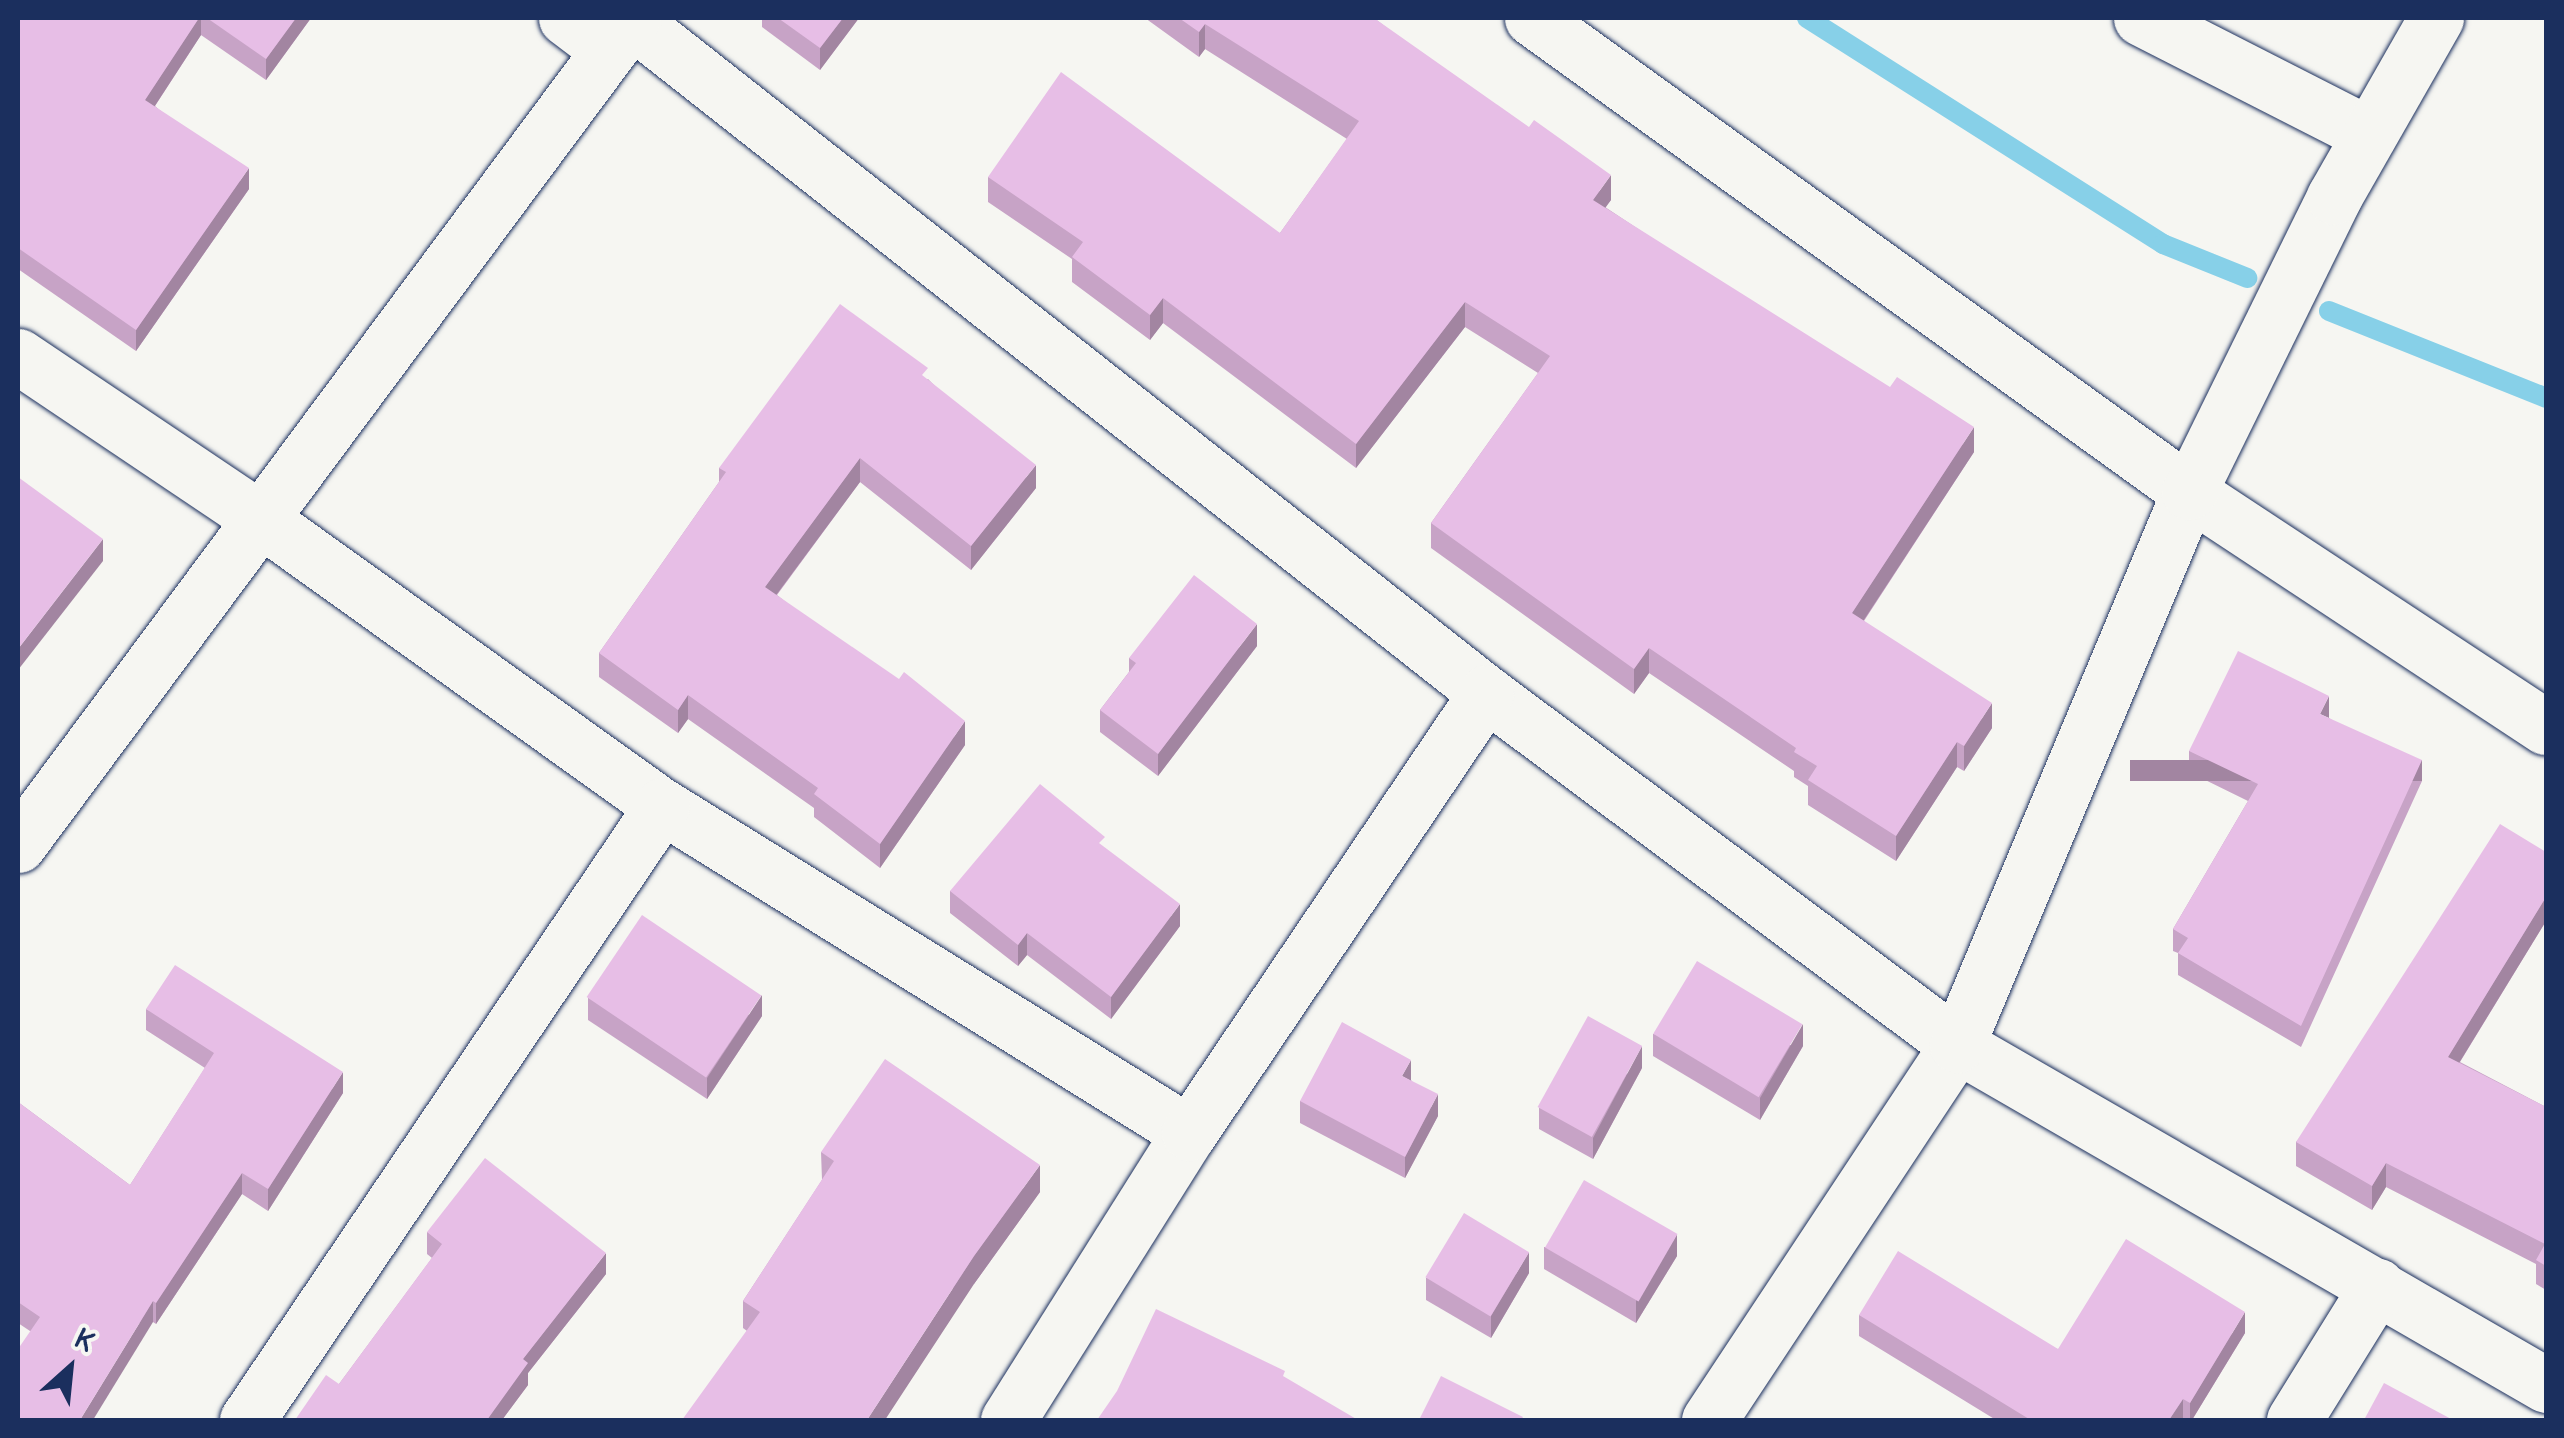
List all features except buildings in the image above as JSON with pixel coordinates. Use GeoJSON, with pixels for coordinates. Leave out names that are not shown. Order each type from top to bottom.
{"type":"FeatureCollection","features":[{"type":"Feature","properties":{"kind":"street"},"geometry":{"type":"LineString","coordinates":[[1532,18],[2189,492],[2546,727]]}},
{"type":"Feature","properties":{"kind":"street"},"geometry":{"type":"LineString","coordinates":[[2141,18],[2369,134]]}},
{"type":"Feature","properties":{"kind":"street"},"geometry":{"type":"LineString","coordinates":[[1709,1420],[1958,1046],[2189,492],[2334,196],[2436,18]]}},
{"type":"Feature","properties":{"kind":"street"},"geometry":{"type":"LineString","coordinates":[[18,845],[262,520],[609,26],[1486,693],[1958,1046],[2546,1385]]}},
{"type":"Feature","properties":{"kind":"street"},"geometry":{"type":"LineString","coordinates":[[18,356],[262,520],[662,806],[1190,1133]]}},
{"type":"Feature","properties":{"kind":"street"},"geometry":{"type":"LineString","coordinates":[[1008,1420],[1190,1133],[1486,693]]}},
{"type":"Feature","properties":{"kind":"street"},"geometry":{"type":"LineString","coordinates":[[247,1420],[662,806]]}},
{"type":"Feature","properties":{"kind":"street"},"geometry":{"type":"LineString","coordinates":[[2294,1420],[2377,1286]]}},
{"type":"Feature","properties":{"kind":"waterway"},"geometry":{"type":"LineString","coordinates":[[1807,18],[2163,244],[2247,278]]}},
{"type":"Feature","properties":{"kind":"waterway"},"geometry":{"type":"LineString","coordinates":[[2329,311],[2546,398]]}}]}
